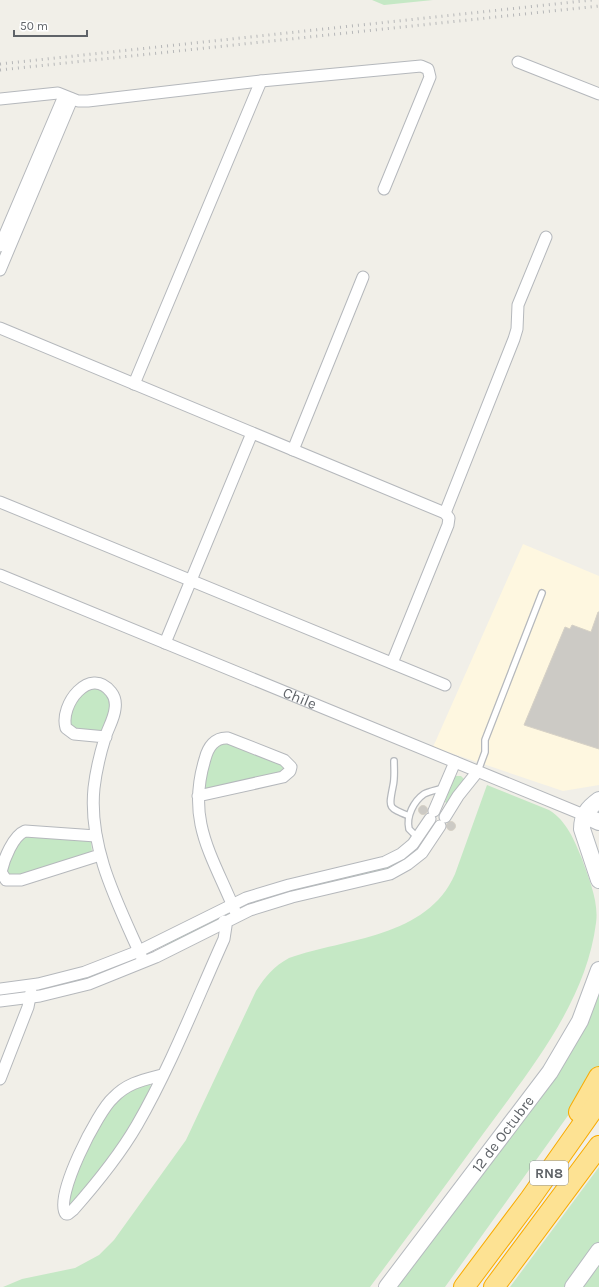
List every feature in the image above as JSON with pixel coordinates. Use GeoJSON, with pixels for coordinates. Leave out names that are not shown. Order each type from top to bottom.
{"type":"FeatureCollection","features":[{"type":"Feature","properties":{"kind":"highway"},"geometry":{"type":"LineString","coordinates":[[497,1243],[599,1077]]}},
{"type":"Feature","properties":{"kind":"highway","name":"RN8"},"geometry":{"type":"LineString","coordinates":[[464,1287],[599,1101]]}},
{"type":"Feature","properties":{"kind":"highway","name":"RN8"},"geometry":{"type":"LineString","coordinates":[[494,1287],[599,1146]]}},
{"type":"Feature","properties":{"kind":"highway"},"geometry":{"type":"LineString","coordinates":[[508,1270],[599,1158]]}},
{"type":"Feature","properties":{"kind":"street"},"geometry":{"type":"LineString","coordinates":[[518,62],[599,94]]}},
{"type":"Feature","properties":{"kind":"street"},"geometry":{"type":"LineString","coordinates":[[0,100],[58,93],[68,97],[88,101],[421,66],[428,69],[430,77],[384,189]]}},
{"type":"Feature","properties":{"kind":"street"},"geometry":{"type":"LineString","coordinates":[[134,384],[261,82]]}},
{"type":"Feature","properties":{"kind":"street"},"geometry":{"type":"LineString","coordinates":[[0,246],[68,97]]}},
{"type":"Feature","properties":{"kind":"street"},"geometry":{"type":"LineString","coordinates":[[0,270],[68,97]]}},
{"type":"Feature","properties":{"kind":"street"},"geometry":{"type":"LineString","coordinates":[[445,513],[514,339],[517,329],[518,305],[546,237]]}},
{"type":"Feature","properties":{"kind":"street"},"geometry":{"type":"LineString","coordinates":[[293,450],[363,278]]}},
{"type":"Feature","properties":{"kind":"street"},"geometry":{"type":"LineString","coordinates":[[0,328],[445,513],[449,518],[448,525],[392,663]]}},
{"type":"Feature","properties":{"kind":"street"},"geometry":{"type":"LineString","coordinates":[[164,643],[252,433]]}},
{"type":"Feature","properties":{"kind":"street"},"geometry":{"type":"LineString","coordinates":[[0,502],[445,685]]}},
{"type":"Feature","properties":{"kind":"street","name":"Chile"},"geometry":{"type":"LineString","coordinates":[[0,575],[599,822]]}},
{"type":"Feature","properties":{"kind":"street"},"geometry":{"type":"LineString","coordinates":[[106,736],[74,734],[66,728],[66,715],[74,696],[85,685],[101,684],[113,695],[115,710],[106,736],[94,789],[96,836],[100,855],[109,883],[144,963]]}},
{"type":"Feature","properties":{"kind":"street"},"geometry":{"type":"LineString","coordinates":[[198,796],[283,777],[288,775],[291,768],[284,760],[233,739],[219,739],[212,745],[206,756],[198,796],[199,818],[203,837],[237,916]]}},
{"type":"Feature","properties":{"kind":"street"},"geometry":{"type":"LineString","coordinates":[[0,989],[32,985],[85,972],[139,951],[232,904],[267,891],[385,862],[401,854],[418,838],[434,812],[455,762]]}},
{"type":"Feature","properties":{"kind":"street"},"geometry":{"type":"LineString","coordinates":[[0,1001],[31,998],[89,984],[144,963],[224,921],[270,903],[390,874],[408,864],[424,852],[468,782],[478,772]]}},
{"type":"Feature","properties":{"kind":"street"},"geometry":{"type":"LineString","coordinates":[[599,800],[584,815],[582,823],[583,836],[599,880]]}},
{"type":"Feature","properties":{"kind":"street"},"geometry":{"type":"LineString","coordinates":[[434,812],[445,818]]}},
{"type":"Feature","properties":{"kind":"street"},"geometry":{"type":"LineString","coordinates":[[96,836],[25,831],[21,832],[16,838],[1,872],[6,880],[14,881],[100,855]]}},
{"type":"Feature","properties":{"kind":"street"},"geometry":{"type":"LineString","coordinates":[[418,838],[424,852]]}},
{"type":"Feature","properties":{"kind":"street"},"geometry":{"type":"LineString","coordinates":[[162,1076],[132,1084],[121,1091],[106,1105],[92,1127],[64,1193],[62,1207],[66,1214],[77,1206],[127,1140],[151,1100],[162,1076],[224,939],[226,926],[224,921]]}},
{"type":"Feature","properties":{"kind":"street","name":"12 de Octubre"},"geometry":{"type":"LineString","coordinates":[[387,1287],[550,1072],[580,1021],[599,970]]}},
{"type":"Feature","properties":{"kind":"street"},"geometry":{"type":"LineString","coordinates":[[0,1079],[31,998],[32,985]]}},
{"type":"Feature","properties":{"kind":"street"},"geometry":{"type":"LineString","coordinates":[[573,1287],[599,1252]]}},
{"type":"Feature","properties":{"kind":"lane"},"geometry":{"type":"LineString","coordinates":[[478,772],[485,752],[485,740],[542,593]]}},
{"type":"Feature","properties":{"kind":"lane"},"geometry":{"type":"LineString","coordinates":[[394,761],[394,782],[390,802],[393,809],[409,816]]}},
{"type":"Feature","properties":{"kind":"lane"},"geometry":{"type":"LineString","coordinates":[[418,838],[409,829],[409,816],[421,797],[429,792],[445,787]]}},
{"type":"Feature","properties":{"kind":"shaded area"},"geometry":{"type":"Polygon","coordinates":[[[523,544],[599,576],[599,785],[563,791],[433,747],[523,544]]]}},
{"type":"Feature","properties":{"kind":"green space"},"geometry":{"type":"Polygon","coordinates":[[[372,0],[433,0],[384,5],[372,0]]]}},
{"type":"Feature","properties":{"kind":"green space"},"geometry":{"type":"Polygon","coordinates":[[[93,687],[106,692],[113,705],[103,730],[77,730],[70,727],[70,714],[75,703],[78,698],[93,687]]]}},
{"type":"Feature","properties":{"kind":"green space"},"geometry":{"type":"Polygon","coordinates":[[[221,741],[253,751],[286,767],[282,774],[208,790],[204,787],[205,774],[213,752],[221,741]]]}},
{"type":"Feature","properties":{"kind":"green space"},"geometry":{"type":"Polygon","coordinates":[[[456,776],[461,776],[464,779],[448,804],[445,802],[453,779],[456,776]]]}},
{"type":"Feature","properties":{"kind":"green space"},"geometry":{"type":"Polygon","coordinates":[[[487,785],[549,810],[565,825],[582,859],[595,899],[597,915],[590,952],[581,981],[568,1008],[536,1061],[370,1287],[3,1287],[22,1279],[75,1268],[99,1255],[114,1240],[186,1140],[256,991],[266,977],[274,968],[289,958],[311,951],[359,940],[383,932],[405,923],[425,911],[442,895],[455,874],[487,785]]]}},
{"type":"Feature","properties":{"kind":"green space"},"geometry":{"type":"Polygon","coordinates":[[[23,835],[91,841],[92,852],[91,854],[15,879],[5,872],[18,840],[23,835]]]}},
{"type":"Feature","properties":{"kind":"green space"},"geometry":{"type":"Polygon","coordinates":[[[419,849],[393,869],[246,906],[263,897],[405,855],[419,849]]]}},
{"type":"Feature","properties":{"kind":"green space"},"geometry":{"type":"Polygon","coordinates":[[[224,912],[230,915],[153,954],[171,941],[224,912]]]}},
{"type":"Feature","properties":{"kind":"green space"},"geometry":{"type":"Polygon","coordinates":[[[135,962],[108,974],[46,991],[52,985],[122,963],[135,962]]]}},
{"type":"Feature","properties":{"kind":"green space"},"geometry":{"type":"Polygon","coordinates":[[[599,983],[599,1069],[582,1096],[445,1287],[393,1287],[551,1075],[599,983]]]}},
{"type":"Feature","properties":{"kind":"green space"},"geometry":{"type":"Polygon","coordinates":[[[150,1084],[152,1089],[141,1111],[106,1164],[69,1206],[72,1184],[97,1124],[127,1090],[150,1084]]]}},
{"type":"Feature","properties":{"kind":"green space"},"geometry":{"type":"Polygon","coordinates":[[[599,1167],[599,1244],[567,1287],[510,1287],[599,1167]]]}},
{"type":"Feature","properties":{"kind":"green space"},"geometry":{"type":"Polygon","coordinates":[[[599,1260],[599,1287],[579,1287],[599,1260]]]}},
{"type":"Feature","properties":{"kind":"building"},"geometry":{"type":"Polygon","coordinates":[[[598,612],[599,749],[524,725],[565,627],[570,629],[572,625],[591,632],[598,612]]]}},
{"type":"Feature","properties":{"kind":"building"},"geometry":{"type":"Polygon","coordinates":[[[421,806],[425,806],[427,810],[425,814],[421,814],[419,812],[419,808],[421,806]]]}},
{"type":"Feature","properties":{"kind":"building"},"geometry":{"type":"Polygon","coordinates":[[[451,821],[456,826],[451,831],[446,826],[451,821]]]}},
{"type":"Feature","properties":{"kind":"railway"},"geometry":{"type":"LineString","coordinates":[[0,64],[592,0]]}},
{"type":"Feature","properties":{"kind":"railway"},"geometry":{"type":"LineString","coordinates":[[0,70],[599,6]]}}]}
